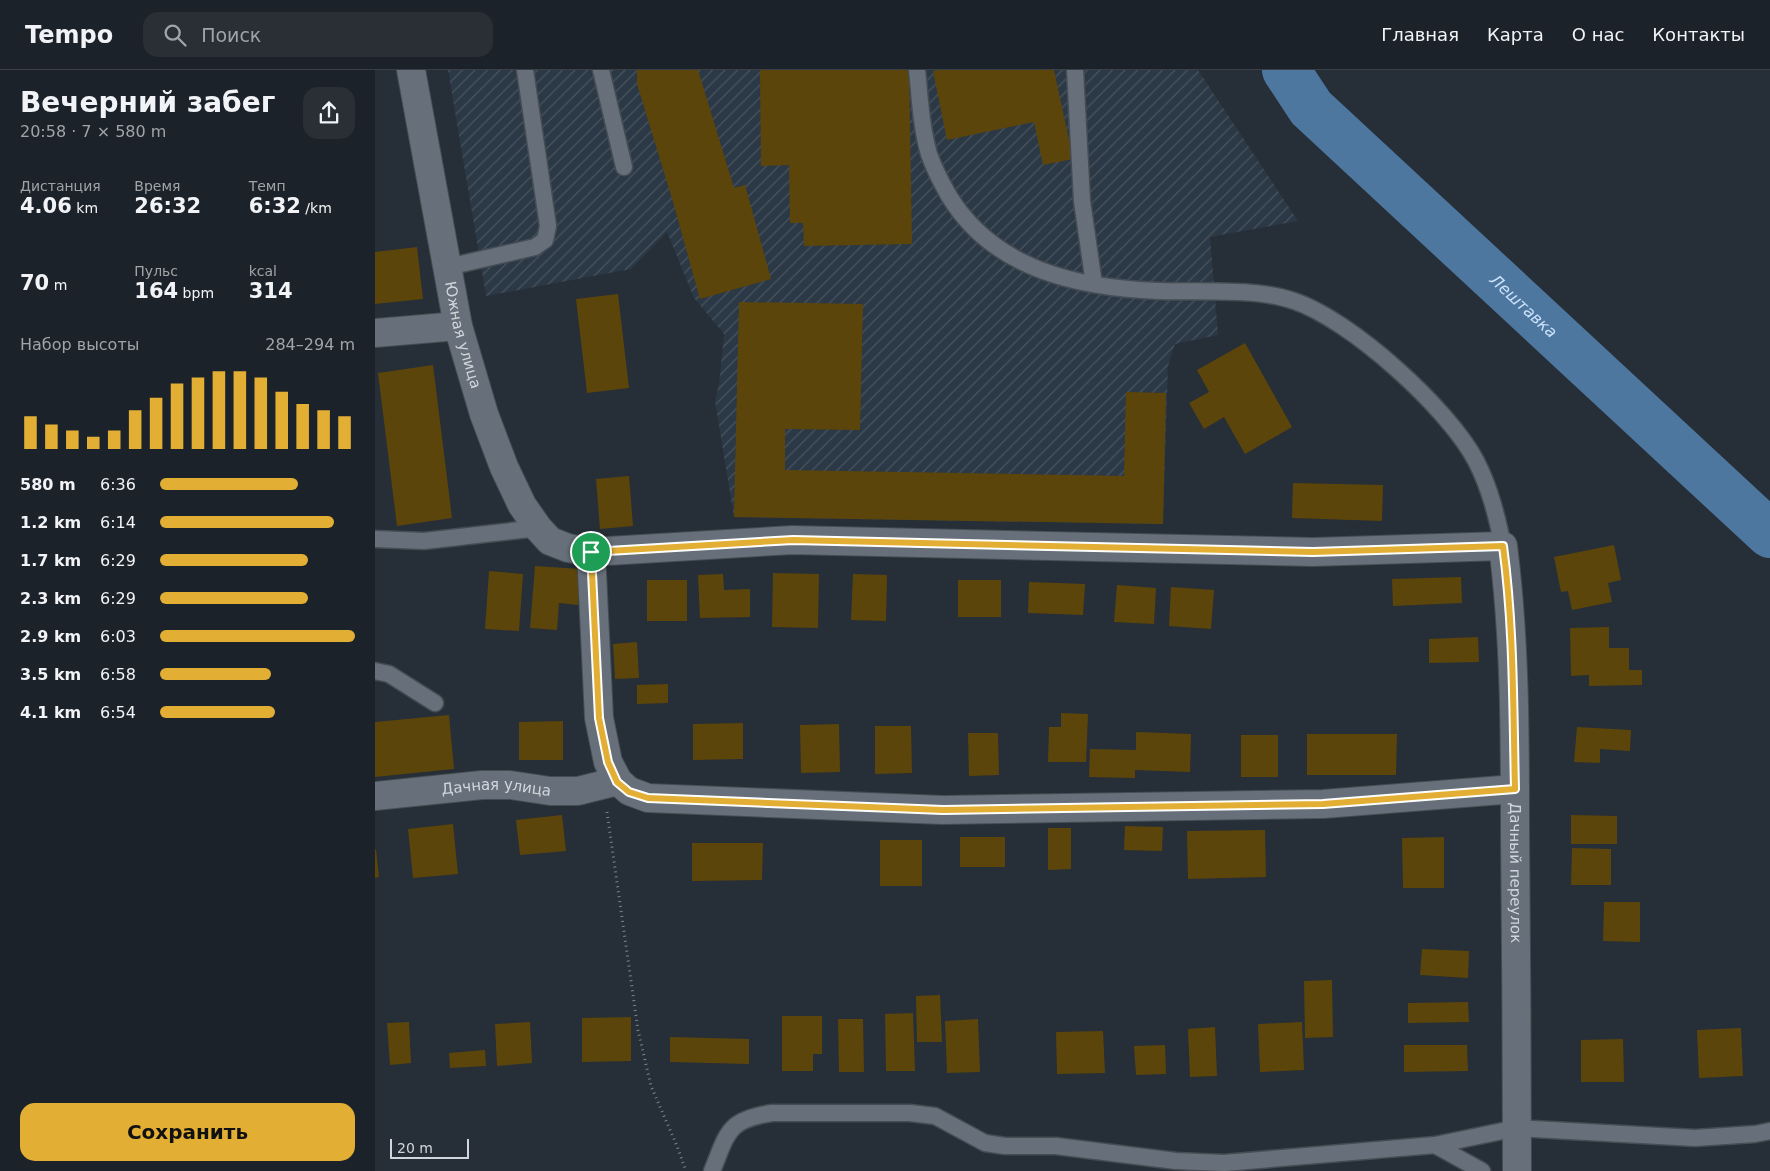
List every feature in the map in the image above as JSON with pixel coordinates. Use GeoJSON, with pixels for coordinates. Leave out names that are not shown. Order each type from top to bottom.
{"type":"FeatureCollection","features":[{"type":"Feature","properties":{"kind":"street","name":"Южная улица"},"geometry":{"type":"LineString","coordinates":[[411,70],[458,326],[484,414],[504,467],[523,505],[538,528],[550,541],[568,548],[591,552],[793,540],[1313,552],[1503,546]]}},
{"type":"Feature","properties":{"kind":"street"},"geometry":{"type":"LineString","coordinates":[[375,333],[458,326]]}},
{"type":"Feature","properties":{"kind":"street","name":"Дачный переулок"},"geometry":{"type":"LineString","coordinates":[[1503,546],[1508,584],[1512,646],[1515,789],[1517,1171]]}},
{"type":"Feature","properties":{"kind":"street"},"geometry":{"type":"LineString","coordinates":[[591,552],[599,718],[608,762],[617,782],[629,792],[648,798],[943,810],[1323,804],[1515,789]]}},
{"type":"Feature","properties":{"kind":"street","name":"Дачная улица"},"geometry":{"type":"LineString","coordinates":[[375,796],[482,785],[511,785],[550,791],[578,791],[617,782]]}},
{"type":"Feature","properties":{"kind":"lane"},"geometry":{"type":"LineString","coordinates":[[448,267],[535,246],[545,240],[548,226],[525,70]]}},
{"type":"Feature","properties":{"kind":"lane"},"geometry":{"type":"LineString","coordinates":[[601,70],[624,167]]}},
{"type":"Feature","properties":{"kind":"lane"},"geometry":{"type":"LineString","coordinates":[[917,70],[922,123],[929,154],[939,178],[956,207],[979,233],[999,250],[1034,268],[1077,282],[1133,290],[1257,294],[1294,301],[1325,316],[1363,340],[1417,388],[1462,438],[1486,482],[1495,508],[1503,546]]}},
{"type":"Feature","properties":{"kind":"lane"},"geometry":{"type":"LineString","coordinates":[[1075,70],[1082,201],[1094,284]]}},
{"type":"Feature","properties":{"kind":"lane"},"geometry":{"type":"LineString","coordinates":[[375,539],[424,541],[538,528]]}},
{"type":"Feature","properties":{"kind":"lane"},"geometry":{"type":"LineString","coordinates":[[375,671],[389,674],[435,702]]}},
{"type":"Feature","properties":{"kind":"lane"},"geometry":{"type":"LineString","coordinates":[[712,1171],[727,1135],[738,1123],[751,1116],[772,1113],[910,1113],[935,1116],[985,1142],[1005,1146],[1056,1146],[1176,1162],[1224,1163],[1435,1145],[1517,1128],[1695,1138],[1755,1134],[1770,1131]]}},
{"type":"Feature","properties":{"kind":"lane"},"geometry":{"type":"LineString","coordinates":[[1435,1145],[1482,1171]]}},
{"type":"Feature","properties":{"kind":"path"},"geometry":{"type":"LineString","coordinates":[[617,782],[606,804],[637,1030],[651,1086],[686,1171]]}},
{"type":"Feature","properties":{"kind":"shaded area"},"geometry":{"type":"Polygon","coordinates":[[[448,70],[1198,70],[1298,221],[1210,237],[1218,335],[1175,344],[1168,366],[1163,524],[734,517],[715,401],[719,384],[724,334],[694,298],[667,232],[631,269],[486,296],[448,70]]]}},
{"type":"Feature","properties":{"kind":"building"},"geometry":{"type":"Polygon","coordinates":[[[637,70],[698,70],[734,188],[745,185],[771,279],[700,299],[637,84],[637,70]]]}},
{"type":"Feature","properties":{"kind":"building"},"geometry":{"type":"Polygon","coordinates":[[[760,70],[909,70],[912,244],[804,246],[803,223],[790,223],[789,165],[761,166],[760,70]]]}},
{"type":"Feature","properties":{"kind":"building"},"geometry":{"type":"Polygon","coordinates":[[[1054,70],[1073,159],[1043,165],[1034,122],[947,140],[933,71],[1054,70]]]}},
{"type":"Feature","properties":{"kind":"building"},"geometry":{"type":"Polygon","coordinates":[[[417,247],[423,299],[375,304],[375,252],[417,247]]]}},
{"type":"Feature","properties":{"kind":"building"},"geometry":{"type":"Polygon","coordinates":[[[618,294],[629,388],[587,393],[576,299],[618,294]]]}},
{"type":"Feature","properties":{"kind":"building"},"geometry":{"type":"Polygon","coordinates":[[[739,302],[863,304],[860,430],[785,429],[785,470],[1124,476],[1126,392],[1166,393],[1163,524],[734,517],[739,302]]]}},
{"type":"Feature","properties":{"kind":"building"},"geometry":{"type":"Polygon","coordinates":[[[1245,343],[1292,427],[1245,454],[1224,417],[1204,429],[1189,403],[1209,392],[1197,370],[1245,343]]]}},
{"type":"Feature","properties":{"kind":"building"},"geometry":{"type":"Polygon","coordinates":[[[433,365],[452,518],[397,526],[378,373],[433,365]]]}},
{"type":"Feature","properties":{"kind":"building"},"geometry":{"type":"Polygon","coordinates":[[[629,476],[633,526],[600,529],[596,479],[629,476]]]}},
{"type":"Feature","properties":{"kind":"building"},"geometry":{"type":"Polygon","coordinates":[[[1293,483],[1383,485],[1382,521],[1292,518],[1293,483]]]}},
{"type":"Feature","properties":{"kind":"building"},"geometry":{"type":"Polygon","coordinates":[[[1614,545],[1621,580],[1608,583],[1612,602],[1572,610],[1568,591],[1561,592],[1554,557],[1614,545]]]}},
{"type":"Feature","properties":{"kind":"building"},"geometry":{"type":"Polygon","coordinates":[[[535,566],[581,569],[578,605],[559,603],[557,630],[530,628],[535,566]]]}},
{"type":"Feature","properties":{"kind":"building"},"geometry":{"type":"Polygon","coordinates":[[[489,571],[523,574],[519,631],[485,629],[489,571]]]}},
{"type":"Feature","properties":{"kind":"building"},"geometry":{"type":"Polygon","coordinates":[[[773,573],[819,574],[818,628],[772,627],[773,573]]]}},
{"type":"Feature","properties":{"kind":"building"},"geometry":{"type":"Polygon","coordinates":[[[723,574],[724,590],[750,589],[750,617],[700,618],[698,575],[723,574]]]}},
{"type":"Feature","properties":{"kind":"building"},"geometry":{"type":"Polygon","coordinates":[[[853,574],[887,575],[886,621],[851,620],[853,574]]]}},
{"type":"Feature","properties":{"kind":"building"},"geometry":{"type":"Polygon","coordinates":[[[1461,577],[1462,603],[1393,606],[1392,579],[1461,577]]]}},
{"type":"Feature","properties":{"kind":"building"},"geometry":{"type":"Polygon","coordinates":[[[647,580],[687,580],[687,621],[647,621],[647,580]]]}},
{"type":"Feature","properties":{"kind":"building"},"geometry":{"type":"Polygon","coordinates":[[[958,580],[1001,580],[1001,617],[958,617],[958,580]]]}},
{"type":"Feature","properties":{"kind":"building"},"geometry":{"type":"Polygon","coordinates":[[[1029,582],[1085,584],[1083,615],[1028,613],[1029,582]]]}},
{"type":"Feature","properties":{"kind":"building"},"geometry":{"type":"Polygon","coordinates":[[[1117,585],[1156,588],[1154,624],[1114,622],[1117,585]]]}},
{"type":"Feature","properties":{"kind":"building"},"geometry":{"type":"Polygon","coordinates":[[[1171,587],[1214,590],[1211,629],[1169,626],[1171,587]]]}},
{"type":"Feature","properties":{"kind":"building"},"geometry":{"type":"Polygon","coordinates":[[[1609,627],[1609,648],[1629,648],[1629,670],[1642,670],[1642,685],[1589,686],[1589,675],[1571,676],[1570,628],[1609,627]]]}},
{"type":"Feature","properties":{"kind":"building"},"geometry":{"type":"Polygon","coordinates":[[[1478,637],[1479,662],[1429,663],[1429,639],[1478,637]]]}},
{"type":"Feature","properties":{"kind":"building"},"geometry":{"type":"Polygon","coordinates":[[[637,642],[639,678],[615,679],[613,644],[637,642]]]}},
{"type":"Feature","properties":{"kind":"building"},"geometry":{"type":"Polygon","coordinates":[[[668,684],[668,703],[637,704],[637,685],[668,684]]]}},
{"type":"Feature","properties":{"kind":"building"},"geometry":{"type":"Polygon","coordinates":[[[1061,713],[1088,714],[1086,762],[1048,762],[1049,727],[1061,727],[1061,713]]]}},
{"type":"Feature","properties":{"kind":"building"},"geometry":{"type":"Polygon","coordinates":[[[449,715],[454,769],[375,777],[375,722],[449,715]]]}},
{"type":"Feature","properties":{"kind":"building"},"geometry":{"type":"Polygon","coordinates":[[[563,721],[563,760],[519,760],[519,722],[563,721]]]}},
{"type":"Feature","properties":{"kind":"building"},"geometry":{"type":"Polygon","coordinates":[[[743,723],[743,759],[693,760],[693,724],[743,723]]]}},
{"type":"Feature","properties":{"kind":"building"},"geometry":{"type":"Polygon","coordinates":[[[839,724],[840,772],[801,773],[800,725],[839,724]]]}},
{"type":"Feature","properties":{"kind":"building"},"geometry":{"type":"Polygon","coordinates":[[[875,726],[911,726],[912,773],[875,774],[875,726]]]}},
{"type":"Feature","properties":{"kind":"building"},"geometry":{"type":"Polygon","coordinates":[[[1577,727],[1631,730],[1630,751],[1600,749],[1600,763],[1574,762],[1577,727]]]}},
{"type":"Feature","properties":{"kind":"building"},"geometry":{"type":"Polygon","coordinates":[[[1136,732],[1191,734],[1190,772],[1135,770],[1135,778],[1089,777],[1090,749],[1136,750],[1136,732]]]}},
{"type":"Feature","properties":{"kind":"building"},"geometry":{"type":"Polygon","coordinates":[[[968,733],[998,733],[999,775],[969,776],[968,733]]]}},
{"type":"Feature","properties":{"kind":"building"},"geometry":{"type":"Polygon","coordinates":[[[1307,734],[1397,734],[1396,775],[1307,775],[1307,734]]]}},
{"type":"Feature","properties":{"kind":"building"},"geometry":{"type":"Polygon","coordinates":[[[1241,735],[1278,735],[1278,777],[1241,777],[1241,735]]]}},
{"type":"Feature","properties":{"kind":"building"},"geometry":{"type":"Polygon","coordinates":[[[562,815],[566,851],[520,855],[516,820],[562,815]]]}},
{"type":"Feature","properties":{"kind":"building"},"geometry":{"type":"Polygon","coordinates":[[[1571,815],[1617,816],[1617,844],[1571,844],[1571,815]]]}},
{"type":"Feature","properties":{"kind":"building"},"geometry":{"type":"Polygon","coordinates":[[[453,824],[458,874],[413,878],[408,829],[453,824]]]}},
{"type":"Feature","properties":{"kind":"building"},"geometry":{"type":"Polygon","coordinates":[[[1125,826],[1163,827],[1162,851],[1124,850],[1125,826]]]}},
{"type":"Feature","properties":{"kind":"building"},"geometry":{"type":"Polygon","coordinates":[[[1048,828],[1071,828],[1071,869],[1048,870],[1048,828]]]}},
{"type":"Feature","properties":{"kind":"building"},"geometry":{"type":"Polygon","coordinates":[[[1265,830],[1266,877],[1188,879],[1187,831],[1265,830]]]}},
{"type":"Feature","properties":{"kind":"building"},"geometry":{"type":"Polygon","coordinates":[[[960,837],[1005,837],[1005,867],[960,867],[960,837]]]}},
{"type":"Feature","properties":{"kind":"building"},"geometry":{"type":"Polygon","coordinates":[[[1444,837],[1444,888],[1403,888],[1402,838],[1444,837]]]}},
{"type":"Feature","properties":{"kind":"building"},"geometry":{"type":"Polygon","coordinates":[[[880,840],[922,840],[922,886],[880,886],[880,840]]]}},
{"type":"Feature","properties":{"kind":"building"},"geometry":{"type":"Polygon","coordinates":[[[692,843],[763,843],[762,880],[692,881],[692,843]]]}},
{"type":"Feature","properties":{"kind":"building"},"geometry":{"type":"Polygon","coordinates":[[[1572,848],[1611,849],[1611,885],[1571,885],[1572,848]]]}},
{"type":"Feature","properties":{"kind":"building"},"geometry":{"type":"Polygon","coordinates":[[[375,850],[379,877],[375,878],[375,850]]]}},
{"type":"Feature","properties":{"kind":"building"},"geometry":{"type":"Polygon","coordinates":[[[1604,902],[1640,902],[1640,942],[1603,941],[1604,902]]]}},
{"type":"Feature","properties":{"kind":"building"},"geometry":{"type":"Polygon","coordinates":[[[1422,949],[1469,951],[1468,978],[1420,975],[1422,949]]]}},
{"type":"Feature","properties":{"kind":"building"},"geometry":{"type":"Polygon","coordinates":[[[1332,980],[1333,1037],[1305,1038],[1304,981],[1332,980]]]}},
{"type":"Feature","properties":{"kind":"building"},"geometry":{"type":"Polygon","coordinates":[[[940,995],[942,1042],[917,1042],[916,996],[940,995]]]}},
{"type":"Feature","properties":{"kind":"building"},"geometry":{"type":"Polygon","coordinates":[[[1468,1002],[1469,1022],[1408,1023],[1408,1003],[1468,1002]]]}},
{"type":"Feature","properties":{"kind":"building"},"geometry":{"type":"Polygon","coordinates":[[[913,1013],[915,1071],[886,1071],[885,1014],[913,1013]]]}},
{"type":"Feature","properties":{"kind":"building"},"geometry":{"type":"Polygon","coordinates":[[[782,1016],[822,1016],[822,1054],[813,1054],[813,1071],[782,1071],[782,1016]]]}},
{"type":"Feature","properties":{"kind":"building"},"geometry":{"type":"Polygon","coordinates":[[[631,1017],[631,1061],[582,1062],[582,1018],[631,1017]]]}},
{"type":"Feature","properties":{"kind":"building"},"geometry":{"type":"Polygon","coordinates":[[[838,1019],[863,1019],[864,1072],[839,1072],[838,1019]]]}},
{"type":"Feature","properties":{"kind":"building"},"geometry":{"type":"Polygon","coordinates":[[[978,1019],[980,1072],[947,1073],[945,1021],[978,1019]]]}},
{"type":"Feature","properties":{"kind":"building"},"geometry":{"type":"Polygon","coordinates":[[[409,1022],[411,1063],[390,1065],[387,1023],[409,1022]]]}},
{"type":"Feature","properties":{"kind":"building"},"geometry":{"type":"Polygon","coordinates":[[[530,1022],[532,1063],[497,1066],[495,1024],[530,1022]]]}},
{"type":"Feature","properties":{"kind":"building"},"geometry":{"type":"Polygon","coordinates":[[[1302,1022],[1304,1070],[1260,1072],[1258,1024],[1302,1022]]]}},
{"type":"Feature","properties":{"kind":"building"},"geometry":{"type":"Polygon","coordinates":[[[1215,1027],[1217,1076],[1190,1077],[1188,1029],[1215,1027]]]}},
{"type":"Feature","properties":{"kind":"building"},"geometry":{"type":"Polygon","coordinates":[[[1741,1028],[1743,1076],[1699,1078],[1697,1030],[1741,1028]]]}},
{"type":"Feature","properties":{"kind":"building"},"geometry":{"type":"Polygon","coordinates":[[[1103,1031],[1105,1073],[1057,1074],[1056,1032],[1103,1031]]]}},
{"type":"Feature","properties":{"kind":"building"},"geometry":{"type":"Polygon","coordinates":[[[670,1037],[749,1039],[749,1064],[670,1062],[670,1037]]]}},
{"type":"Feature","properties":{"kind":"building"},"geometry":{"type":"Polygon","coordinates":[[[1623,1039],[1624,1082],[1581,1082],[1581,1040],[1623,1039]]]}},
{"type":"Feature","properties":{"kind":"building"},"geometry":{"type":"Polygon","coordinates":[[[1165,1045],[1166,1074],[1136,1075],[1134,1046],[1165,1045]]]}},
{"type":"Feature","properties":{"kind":"building"},"geometry":{"type":"Polygon","coordinates":[[[1404,1045],[1467,1045],[1468,1071],[1404,1072],[1404,1045]]]}},
{"type":"Feature","properties":{"kind":"building"},"geometry":{"type":"Polygon","coordinates":[[[485,1050],[486,1066],[450,1068],[449,1053],[485,1050]]]}},
{"type":"Feature","properties":{"kind":"waterway","name":"Лештавка"},"geometry":{"type":"LineString","coordinates":[[1286,70],[1311,108],[1770,534]]}},
{"type":"Feature","properties":{"kind":"route"},"geometry":{"type":"LineString","coordinates":[[793,540],[1313,552],[1503,546],[1508,584],[1512,646],[1515,789],[1323,804],[943,810],[648,798],[629,792],[617,782],[608,762],[599,718],[591,552],[793,540]]}}]}
